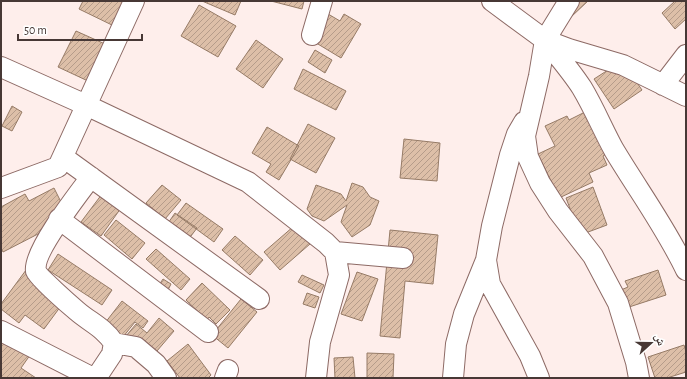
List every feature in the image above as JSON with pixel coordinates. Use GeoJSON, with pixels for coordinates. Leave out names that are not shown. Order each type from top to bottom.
{"type":"FeatureCollection","features":[{"type":"Feature","properties":{"kind":"street"},"geometry":{"type":"LineString","coordinates":[[1,188],[58,167],[134,1]]}},
{"type":"Feature","properties":{"kind":"street"},"geometry":{"type":"LineString","coordinates":[[312,35],[322,1]]}},
{"type":"Feature","properties":{"kind":"street"},"geometry":{"type":"LineString","coordinates":[[492,1],[545,40],[582,88],[614,150],[658,220],[686,270]]}},
{"type":"Feature","properties":{"kind":"street"},"geometry":{"type":"LineString","coordinates":[[569,1],[545,40],[540,76],[525,136],[528,157],[540,183],[558,211],[593,256],[618,304],[636,362],[639,378]]}},
{"type":"Feature","properties":{"kind":"street"},"geometry":{"type":"LineString","coordinates":[[545,40],[569,49],[623,65],[686,96]]}},
{"type":"Feature","properties":{"kind":"street"},"geometry":{"type":"LineString","coordinates":[[663,85],[686,55]]}},
{"type":"Feature","properties":{"kind":"street"},"geometry":{"type":"LineString","coordinates":[[1,67],[86,105],[248,182],[326,242],[335,252],[339,275],[320,342],[316,378]]}},
{"type":"Feature","properties":{"kind":"street"},"geometry":{"type":"LineString","coordinates":[[453,378],[456,344],[464,314],[486,260],[492,226],[510,155],[517,134],[533,106]]}},
{"type":"Feature","properties":{"kind":"street"},"geometry":{"type":"LineString","coordinates":[[63,157],[259,299]]}},
{"type":"Feature","properties":{"kind":"street"},"geometry":{"type":"LineString","coordinates":[[91,177],[59,219],[36,262],[36,272],[77,311],[102,328],[114,343],[136,347],[156,364],[166,378]]}},
{"type":"Feature","properties":{"kind":"street"},"geometry":{"type":"LineString","coordinates":[[59,219],[208,332]]}},
{"type":"Feature","properties":{"kind":"street"},"geometry":{"type":"LineString","coordinates":[[335,252],[403,258]]}},
{"type":"Feature","properties":{"kind":"street"},"geometry":{"type":"LineString","coordinates":[[486,260],[490,284],[530,356],[539,378]]}},
{"type":"Feature","properties":{"kind":"street"},"geometry":{"type":"LineString","coordinates":[[1,330],[93,378]]}},
{"type":"Feature","properties":{"kind":"street"},"geometry":{"type":"LineString","coordinates":[[96,378],[112,354],[114,343]]}},
{"type":"Feature","properties":{"kind":"building"},"geometry":{"type":"Polygon","coordinates":[[[83,1],[125,1],[114,26],[79,9],[83,1]]]}},
{"type":"Feature","properties":{"kind":"building"},"geometry":{"type":"Polygon","coordinates":[[[202,1],[241,1],[235,15],[202,1]]]}},
{"type":"Feature","properties":{"kind":"building"},"geometry":{"type":"Polygon","coordinates":[[[271,1],[304,1],[302,9],[271,1]]]}},
{"type":"Feature","properties":{"kind":"building"},"geometry":{"type":"Polygon","coordinates":[[[556,1],[588,1],[571,17],[556,1]]]}},
{"type":"Feature","properties":{"kind":"building"},"geometry":{"type":"Polygon","coordinates":[[[675,1],[686,1],[686,19],[675,29],[662,13],[675,1]]]}},
{"type":"Feature","properties":{"kind":"building"},"geometry":{"type":"Polygon","coordinates":[[[199,5],[236,26],[218,57],[181,36],[199,5]]]}},
{"type":"Feature","properties":{"kind":"building"},"geometry":{"type":"Polygon","coordinates":[[[323,11],[340,21],[344,14],[361,24],[341,58],[308,38],[323,11]]]}},
{"type":"Feature","properties":{"kind":"building"},"geometry":{"type":"Polygon","coordinates":[[[76,31],[105,44],[88,81],[58,67],[76,31]]]}},
{"type":"Feature","properties":{"kind":"building"},"geometry":{"type":"Polygon","coordinates":[[[256,40],[283,59],[263,88],[236,69],[256,40]]]}},
{"type":"Feature","properties":{"kind":"building"},"geometry":{"type":"Polygon","coordinates":[[[315,50],[332,60],[325,73],[308,62],[315,50]]]}},
{"type":"Feature","properties":{"kind":"building"},"geometry":{"type":"Polygon","coordinates":[[[622,61],[642,90],[614,109],[594,79],[622,61]]]}},
{"type":"Feature","properties":{"kind":"building"},"geometry":{"type":"Polygon","coordinates":[[[303,69],[346,91],[336,110],[294,89],[303,69]]]}},
{"type":"Feature","properties":{"kind":"building"},"geometry":{"type":"Polygon","coordinates":[[[12,106],[22,112],[12,131],[2,126],[12,106]]]}},
{"type":"Feature","properties":{"kind":"building"},"geometry":{"type":"Polygon","coordinates":[[[589,110],[610,152],[603,156],[607,165],[589,173],[593,182],[559,198],[538,154],[555,146],[545,126],[567,116],[569,120],[589,110]]]}},
{"type":"Feature","properties":{"kind":"building"},"geometry":{"type":"Polygon","coordinates":[[[308,124],[335,138],[316,173],[290,159],[308,124]]]}},
{"type":"Feature","properties":{"kind":"building"},"geometry":{"type":"Polygon","coordinates":[[[267,127],[299,146],[279,180],[266,172],[271,164],[252,153],[267,127]]]}},
{"type":"Feature","properties":{"kind":"building"},"geometry":{"type":"Polygon","coordinates":[[[404,139],[440,143],[437,181],[400,178],[404,139]]]}},
{"type":"Feature","properties":{"kind":"building"},"geometry":{"type":"Polygon","coordinates":[[[352,183],[363,187],[370,197],[379,201],[370,225],[352,237],[341,222],[347,205],[324,221],[312,216],[307,209],[316,185],[341,194],[346,201],[352,183]]]}},
{"type":"Feature","properties":{"kind":"building"},"geometry":{"type":"Polygon","coordinates":[[[162,185],[181,200],[165,219],[146,203],[162,185]]]}},
{"type":"Feature","properties":{"kind":"building"},"geometry":{"type":"Polygon","coordinates":[[[593,187],[607,225],[580,235],[566,198],[593,187]]]}},
{"type":"Feature","properties":{"kind":"building"},"geometry":{"type":"Polygon","coordinates":[[[54,188],[69,218],[3,252],[1,248],[1,207],[25,194],[29,201],[54,188]]]}},
{"type":"Feature","properties":{"kind":"building"},"geometry":{"type":"Polygon","coordinates":[[[102,194],[121,208],[101,236],[81,222],[102,194]]]}},
{"type":"Feature","properties":{"kind":"building"},"geometry":{"type":"Polygon","coordinates":[[[186,203],[223,229],[214,242],[177,215],[186,203]]]}},
{"type":"Feature","properties":{"kind":"building"},"geometry":{"type":"Polygon","coordinates":[[[175,213],[197,228],[185,244],[164,229],[175,213]]]}},
{"type":"Feature","properties":{"kind":"building"},"geometry":{"type":"Polygon","coordinates":[[[116,220],[145,243],[132,259],[104,235],[116,220]]]}},
{"type":"Feature","properties":{"kind":"building"},"geometry":{"type":"Polygon","coordinates":[[[294,226],[310,244],[280,270],[264,252],[294,226]]]}},
{"type":"Feature","properties":{"kind":"building"},"geometry":{"type":"Polygon","coordinates":[[[390,230],[438,235],[433,284],[405,281],[400,338],[380,336],[390,230]]]}},
{"type":"Feature","properties":{"kind":"building"},"geometry":{"type":"Polygon","coordinates":[[[235,236],[263,260],[250,275],[222,250],[235,236]]]}},
{"type":"Feature","properties":{"kind":"building"},"geometry":{"type":"Polygon","coordinates":[[[156,249],[190,279],[181,290],[146,259],[156,249]]]}},
{"type":"Feature","properties":{"kind":"building"},"geometry":{"type":"Polygon","coordinates":[[[58,254],[112,290],[102,305],[48,270],[58,254]]]}},
{"type":"Feature","properties":{"kind":"building"},"geometry":{"type":"Polygon","coordinates":[[[29,266],[69,295],[44,329],[25,315],[19,323],[1,309],[1,304],[29,266]]]}},
{"type":"Feature","properties":{"kind":"building"},"geometry":{"type":"Polygon","coordinates":[[[658,270],[666,295],[626,308],[621,290],[628,287],[625,281],[658,270]]]}},
{"type":"Feature","properties":{"kind":"building"},"geometry":{"type":"Polygon","coordinates":[[[357,272],[378,279],[362,321],[341,314],[357,272]]]}},
{"type":"Feature","properties":{"kind":"building"},"geometry":{"type":"Polygon","coordinates":[[[302,275],[324,285],[320,293],[298,282],[302,275]]]}},
{"type":"Feature","properties":{"kind":"building"},"geometry":{"type":"Polygon","coordinates":[[[163,279],[171,284],[168,290],[159,285],[163,279]]]}},
{"type":"Feature","properties":{"kind":"building"},"geometry":{"type":"Polygon","coordinates":[[[202,283],[230,310],[216,324],[209,317],[207,320],[186,300],[202,283]]]}},
{"type":"Feature","properties":{"kind":"building"},"geometry":{"type":"Polygon","coordinates":[[[307,293],[319,297],[315,308],[303,304],[307,293]]]}},
{"type":"Feature","properties":{"kind":"building"},"geometry":{"type":"Polygon","coordinates":[[[241,299],[257,312],[228,348],[212,335],[241,299]]]}},
{"type":"Feature","properties":{"kind":"building"},"geometry":{"type":"Polygon","coordinates":[[[122,301],[148,321],[143,328],[135,322],[123,337],[105,323],[122,301]]]}},
{"type":"Feature","properties":{"kind":"building"},"geometry":{"type":"Polygon","coordinates":[[[159,318],[174,331],[151,358],[126,336],[136,324],[147,333],[159,318]]]}},
{"type":"Feature","properties":{"kind":"building"},"geometry":{"type":"Polygon","coordinates":[[[1,332],[35,348],[21,368],[36,378],[1,378],[1,332]]]}},
{"type":"Feature","properties":{"kind":"building"},"geometry":{"type":"Polygon","coordinates":[[[188,344],[211,375],[208,378],[180,378],[167,361],[188,344]]]}},
{"type":"Feature","properties":{"kind":"building"},"geometry":{"type":"Polygon","coordinates":[[[684,345],[686,352],[686,372],[667,378],[655,378],[648,357],[684,345]]]}},
{"type":"Feature","properties":{"kind":"building"},"geometry":{"type":"Polygon","coordinates":[[[367,353],[394,354],[393,378],[367,378],[367,353]]]}},
{"type":"Feature","properties":{"kind":"building"},"geometry":{"type":"Polygon","coordinates":[[[353,357],[355,378],[335,378],[334,358],[353,357]]]}}]}
